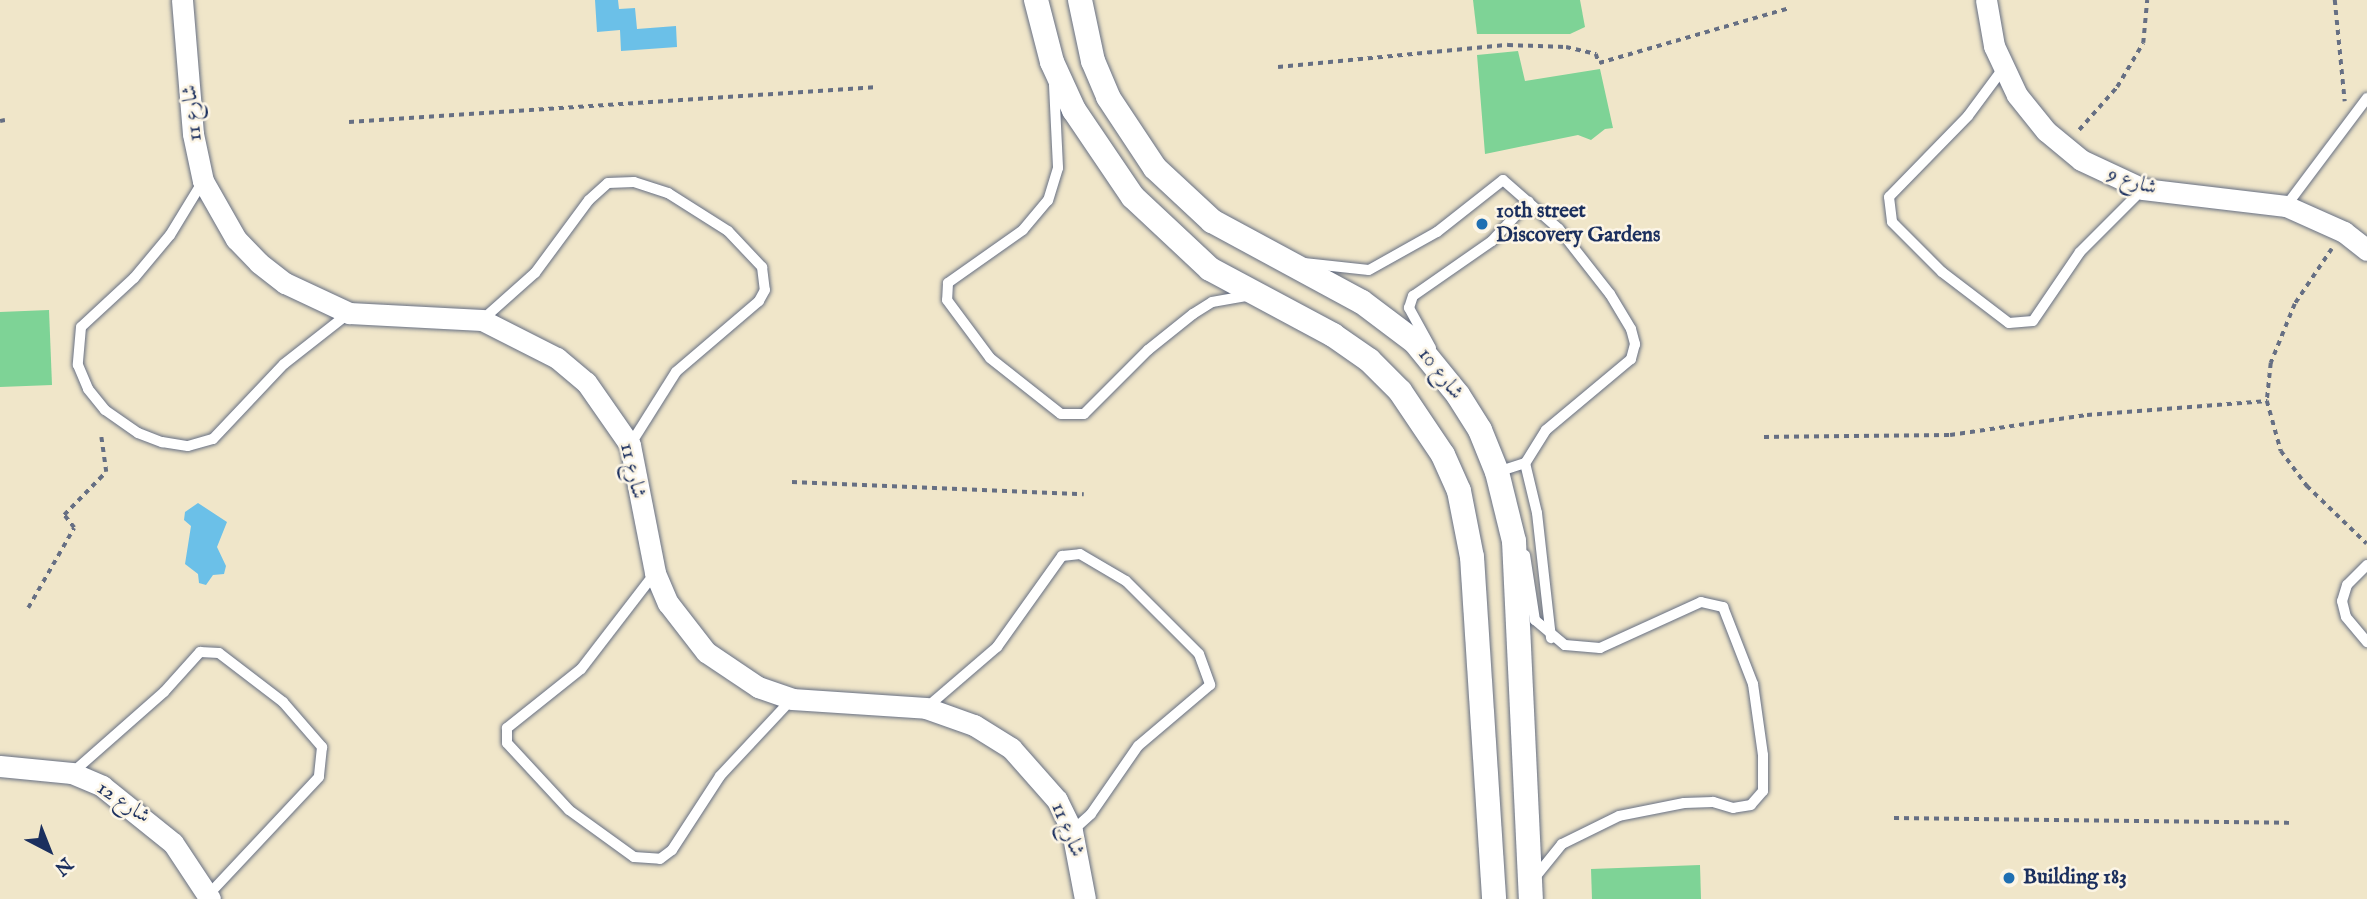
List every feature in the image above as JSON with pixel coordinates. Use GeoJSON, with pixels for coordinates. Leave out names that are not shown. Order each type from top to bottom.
{"type":"FeatureCollection","features":[{"type":"Feature","properties":{"kind":"street","name":"شارع 11"},"geometry":{"type":"LineString","coordinates":[[183,0],[194,134],[203,181],[236,239],[259,263],[285,283],[349,313],[482,320],[557,358],[586,382],[630,445],[655,573],[668,603],[706,652],[749,682],[792,699],[926,708],[974,725],[1011,748],[1050,791],[1072,831],[1085,899]]}},
{"type":"Feature","properties":{"kind":"street","name":"شارع 10"},"geometry":{"type":"LineString","coordinates":[[1036,0],[1052,62],[1101,155],[1133,197],[1210,269],[1254,296],[1323,330],[1369,360],[1424,422],[1459,491],[1472,557],[1494,899]]}},
{"type":"Feature","properties":{"kind":"street","name":"شارع 10"},"geometry":{"type":"LineString","coordinates":[[1080,0],[1093,61],[1129,134],[1190,204],[1243,240],[1362,302],[1415,342],[1480,430],[1497,472],[1514,541],[1530,890]]}},
{"type":"Feature","properties":{"kind":"street","name":"شارع 9"},"geometry":{"type":"LineString","coordinates":[[1986,0],[2002,70],[2030,113],[2063,148],[2102,173],[2143,188],[2286,206],[2344,232],[2367,250]]}},
{"type":"Feature","properties":{"kind":"street"},"geometry":{"type":"LineString","coordinates":[[1052,62],[1073,55],[1093,61]]}},
{"type":"Feature","properties":{"kind":"street","name":"شارع 12"},"geometry":{"type":"LineString","coordinates":[[0,766],[72,773],[102,786],[151,821],[192,867],[209,896]]}},
{"type":"Feature","properties":{"kind":"lane"},"geometry":{"type":"LineString","coordinates":[[1052,62],[1059,161],[1048,200],[1023,230],[957,272],[946,291],[952,307],[990,358],[1060,414],[1084,414],[1148,350],[1193,314],[1212,302],[1254,296]]}},
{"type":"Feature","properties":{"kind":"lane"},"geometry":{"type":"LineString","coordinates":[[2002,70],[1954,132],[1889,197],[1892,222],[1942,272],[2010,323],[2033,321],[2080,252],[2143,188]]}},
{"type":"Feature","properties":{"kind":"lane"},"geometry":{"type":"LineString","coordinates":[[2286,206],[2367,98]]}},
{"type":"Feature","properties":{"kind":"lane"},"geometry":{"type":"LineString","coordinates":[[1292,264],[1368,270],[1437,232],[1503,180],[1529,201],[1586,260],[1632,329],[1635,344],[1631,359],[1546,430],[1525,463],[1497,472]]}},
{"type":"Feature","properties":{"kind":"lane"},"geometry":{"type":"LineString","coordinates":[[203,181],[170,235],[134,278],[90,317],[76,339],[78,365],[88,388],[117,420],[162,442],[188,446],[213,439],[284,364],[349,313]]}},
{"type":"Feature","properties":{"kind":"lane"},"geometry":{"type":"LineString","coordinates":[[482,320],[535,273],[589,200],[608,183],[634,182],[668,193],[729,231],[762,267],[765,290],[760,300],[676,372],[630,445]]}},
{"type":"Feature","properties":{"kind":"lane"},"geometry":{"type":"LineString","coordinates":[[1436,367],[1409,301],[1492,241],[1529,201]]}},
{"type":"Feature","properties":{"kind":"lane"},"geometry":{"type":"LineString","coordinates":[[1525,463],[1537,513],[1551,638]]}},
{"type":"Feature","properties":{"kind":"lane"},"geometry":{"type":"LineString","coordinates":[[1514,541],[1527,560],[1535,620],[1551,638],[1582,649],[1600,648],[1701,602],[1723,607],[1753,684],[1763,755],[1763,791],[1742,808],[1684,803],[1604,822],[1562,844],[1530,890]]}},
{"type":"Feature","properties":{"kind":"lane"},"geometry":{"type":"LineString","coordinates":[[926,708],[997,647],[1062,555],[1080,554],[1126,581],[1199,654],[1210,685],[1138,746],[1091,814],[1072,831]]}},
{"type":"Feature","properties":{"kind":"lane"},"geometry":{"type":"LineString","coordinates":[[2367,565],[2347,585],[2342,601],[2346,617],[2367,642]]}},
{"type":"Feature","properties":{"kind":"lane"},"geometry":{"type":"LineString","coordinates":[[655,573],[581,669],[507,728],[507,743],[569,810],[634,857],[649,862],[660,859],[672,850],[720,776],[792,699]]}},
{"type":"Feature","properties":{"kind":"lane"},"geometry":{"type":"LineString","coordinates":[[72,773],[164,692],[200,652],[219,653],[283,702],[322,747],[319,777],[209,896]]}},
{"type":"Feature","properties":{"kind":"path"},"geometry":{"type":"LineString","coordinates":[[2063,148],[2117,87],[2143,43],[2147,0]]}},
{"type":"Feature","properties":{"kind":"path"},"geometry":{"type":"LineString","coordinates":[[2335,0],[2347,123]]}},
{"type":"Feature","properties":{"kind":"path"},"geometry":{"type":"LineString","coordinates":[[1278,67],[1508,46],[1566,47],[1596,54],[1599,63],[1790,8]]}},
{"type":"Feature","properties":{"kind":"path"},"geometry":{"type":"LineString","coordinates":[[349,122],[878,87]]}},
{"type":"Feature","properties":{"kind":"path"},"geometry":{"type":"LineString","coordinates":[[2344,232],[2295,304],[2271,363],[2267,401],[2281,452],[2307,486],[2367,544]]}},
{"type":"Feature","properties":{"kind":"path"},"geometry":{"type":"LineString","coordinates":[[1764,437],[1950,435],[2087,415],[2267,401]]}},
{"type":"Feature","properties":{"kind":"path"},"geometry":{"type":"LineString","coordinates":[[28,608],[74,528],[64,515],[106,472],[101,436]]}},
{"type":"Feature","properties":{"kind":"path"},"geometry":{"type":"LineString","coordinates":[[792,482],[1084,494]]}},
{"type":"Feature","properties":{"kind":"path"},"geometry":{"type":"LineString","coordinates":[[1894,818],[2292,823]]}},
{"type":"Feature","properties":{"kind":"green space"},"geometry":{"type":"Polygon","coordinates":[[[1473,0],[1580,0],[1585,27],[1570,34],[1477,34],[1473,0]]]}},
{"type":"Feature","properties":{"kind":"green space"},"geometry":{"type":"Polygon","coordinates":[[[1518,51],[1525,81],[1600,69],[1613,128],[1605,129],[1591,140],[1578,135],[1485,154],[1477,55],[1518,51]]]}},
{"type":"Feature","properties":{"kind":"green space"},"geometry":{"type":"Polygon","coordinates":[[[49,310],[52,385],[0,387],[0,312],[49,310]]]}},
{"type":"Feature","properties":{"kind":"green space"},"geometry":{"type":"Polygon","coordinates":[[[1700,865],[1701,899],[1592,899],[1591,869],[1700,865]]]}},
{"type":"Feature","properties":{"kind":"water"},"geometry":{"type":"Polygon","coordinates":[[[595,0],[618,0],[619,9],[635,8],[637,29],[676,26],[677,47],[621,51],[620,30],[597,32],[595,0]]]}},
{"type":"Feature","properties":{"kind":"water"},"geometry":{"type":"Polygon","coordinates":[[[198,503],[227,522],[217,547],[226,566],[224,574],[213,575],[206,585],[199,583],[198,574],[185,564],[191,526],[184,520],[185,512],[198,503]]]}},
{"type":"Feature","properties":{"kind":"place","name":"10th street Discovery Gardens"},"geometry":{"type":"Point","coordinates":[1482,224]}},
{"type":"Feature","properties":{"kind":"place","name":"Building 183"},"geometry":{"type":"Point","coordinates":[2009,878]}}]}
